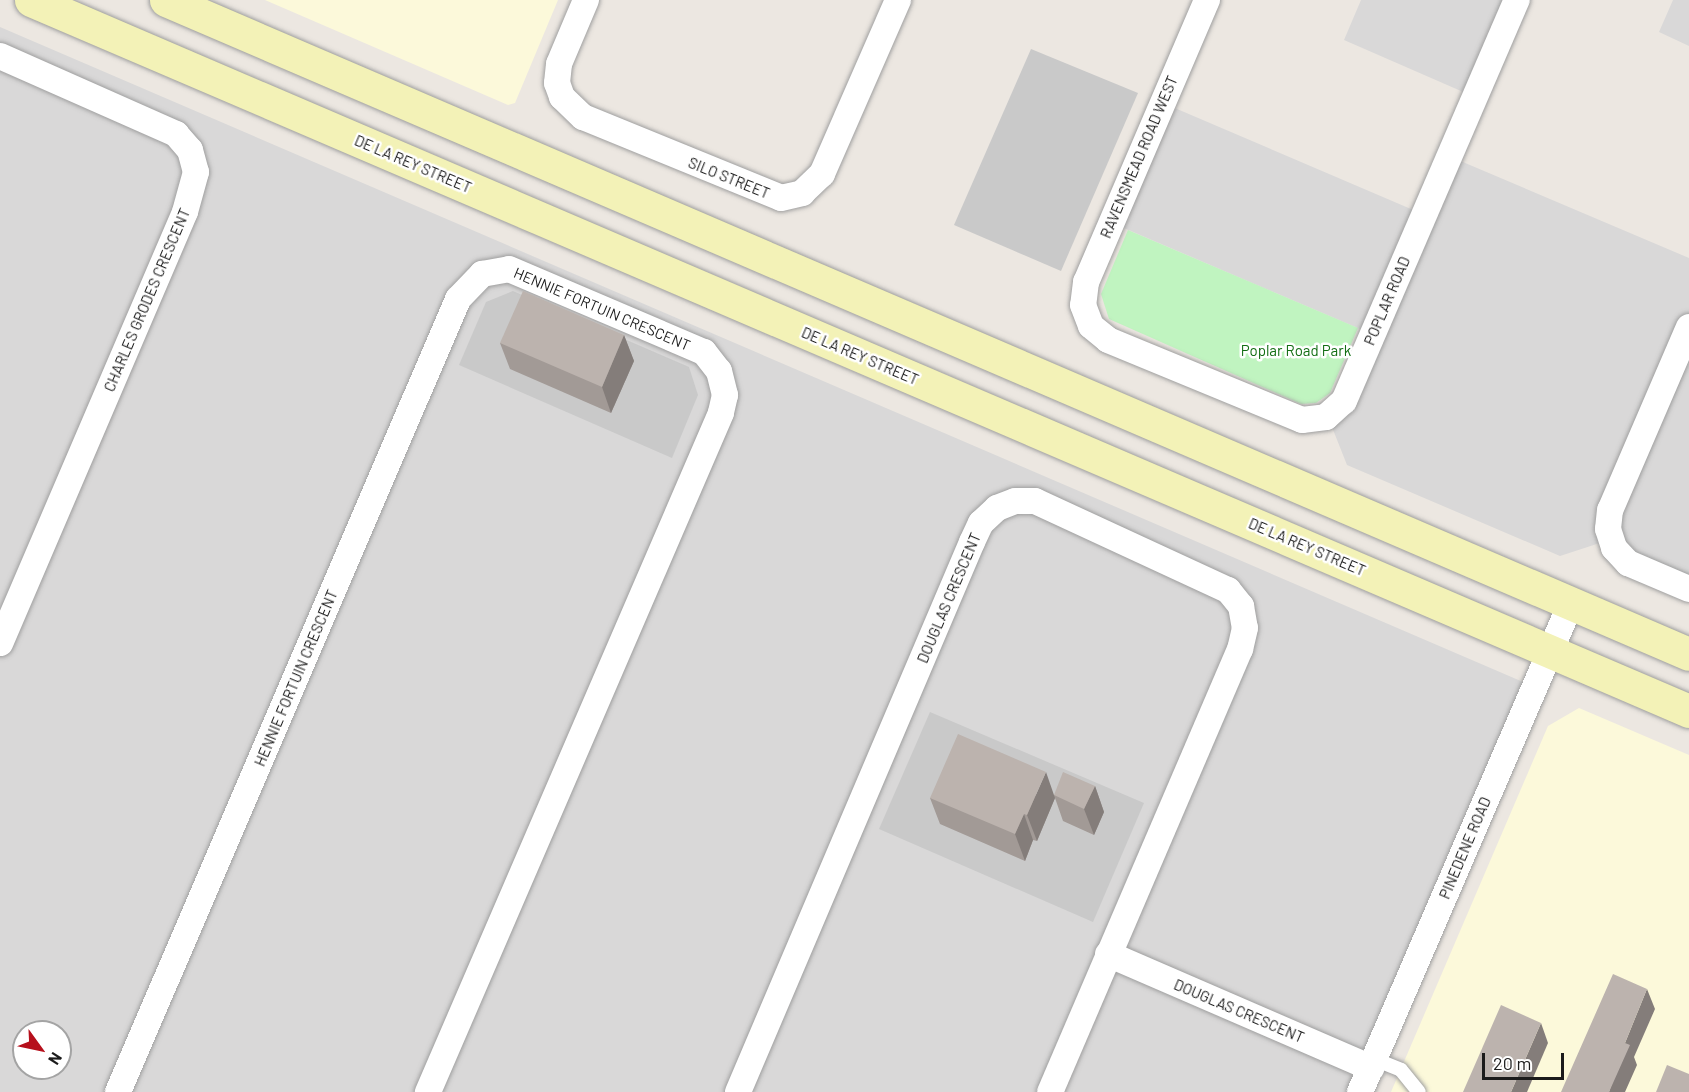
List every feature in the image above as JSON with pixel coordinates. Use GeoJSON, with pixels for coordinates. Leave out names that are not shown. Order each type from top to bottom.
{"type":"FeatureCollection","features":[{"type":"Feature","properties":{"kind":"main road","name":"DE LA REY STREET"},"geometry":{"type":"LineString","coordinates":[[31,0],[1689,711]]}},
{"type":"Feature","properties":{"kind":"main road"},"geometry":{"type":"LineString","coordinates":[[166,0],[1689,654]]}},
{"type":"Feature","properties":{"kind":"street","name":"SILO STREET"},"geometry":{"type":"LineString","coordinates":[[586,0],[559,64],[557,83],[562,97],[593,121],[771,196],[792,197],[810,188],[822,174],[898,0]]}},
{"type":"Feature","properties":{"kind":"street","name":"RAVENSMEAD ROAD WEST"},"geometry":{"type":"LineString","coordinates":[[1085,317],[1083,305],[1086,282],[1207,0]]}},
{"type":"Feature","properties":{"kind":"street","name":"POPLAR ROAD"},"geometry":{"type":"LineString","coordinates":[[1085,317],[1108,340],[1267,407],[1302,420],[1326,417],[1344,401],[1517,0]]}},
{"type":"Feature","properties":{"kind":"street","name":"CHARLES GRODES CRESCENT"},"geometry":{"type":"LineString","coordinates":[[0,56],[176,134],[190,150],[196,172],[185,212],[0,643]]}},
{"type":"Feature","properties":{"kind":"street","name":"HENNIE FORTUIN CRESCENT"},"geometry":{"type":"LineString","coordinates":[[118,1092],[458,299],[482,274],[509,269],[704,352],[719,371],[725,395],[721,413],[428,1092]]}},
{"type":"Feature","properties":{"kind":"street"},"geometry":{"type":"LineString","coordinates":[[1689,327],[1611,510],[1610,539],[1628,563],[1689,589]]}},
{"type":"Feature","properties":{"kind":"street","name":"DOUGLAS CRESCENT"},"geometry":{"type":"LineString","coordinates":[[738,1092],[972,542],[981,523],[997,508],[1015,501],[1035,501],[1228,590],[1241,606],[1245,628],[1240,649],[1050,1092]]}},
{"type":"Feature","properties":{"kind":"street","name":"PINEDENE ROAD"},"geometry":{"type":"LineString","coordinates":[[1360,1092],[1571,603]]}},
{"type":"Feature","properties":{"kind":"street","name":"DOUGLAS CRESCENT"},"geometry":{"type":"LineString","coordinates":[[1108,954],[1372,1064]]}},
{"type":"Feature","properties":{"kind":"lane"},"geometry":{"type":"LineString","coordinates":[[1372,1064],[1401,1070],[1419,1092]]}},
{"type":"Feature","properties":{"kind":"shaded area"},"geometry":{"type":"Polygon","coordinates":[[[265,0],[558,0],[515,103],[508,105],[265,0]]]}},
{"type":"Feature","properties":{"kind":"shaded area"},"geometry":{"type":"Polygon","coordinates":[[[1361,0],[1519,0],[1477,98],[1344,40],[1361,0]]]}},
{"type":"Feature","properties":{"kind":"shaded area"},"geometry":{"type":"Polygon","coordinates":[[[1673,0],[1689,0],[1689,46],[1659,32],[1673,0]]]}},
{"type":"Feature","properties":{"kind":"shaded area"},"geometry":{"type":"Polygon","coordinates":[[[0,27],[1537,688],[1363,1092],[0,1092],[0,27]]]}},
{"type":"Feature","properties":{"kind":"shaded area"},"geometry":{"type":"Polygon","coordinates":[[[1031,49],[1138,93],[1061,271],[954,225],[1031,49]]]}},
{"type":"Feature","properties":{"kind":"shaded area"},"geometry":{"type":"Polygon","coordinates":[[[1163,103],[1425,215],[1451,157],[1689,258],[1689,590],[1609,540],[1560,556],[1347,465],[1328,417],[1374,335],[1112,223],[1163,103]]]}},
{"type":"Feature","properties":{"kind":"shaded area"},"geometry":{"type":"Polygon","coordinates":[[[513,291],[689,367],[698,395],[672,458],[459,365],[486,302],[513,291]]]}},
{"type":"Feature","properties":{"kind":"shaded area"},"geometry":{"type":"Polygon","coordinates":[[[1579,708],[1689,755],[1689,1092],[1391,1092],[1548,726],[1579,708]]]}},
{"type":"Feature","properties":{"kind":"shaded area"},"geometry":{"type":"Polygon","coordinates":[[[930,712],[1144,803],[1093,922],[879,829],[930,712]]]}},
{"type":"Feature","properties":{"kind":"green space","name":"Poplar Road Park"},"geometry":{"type":"Polygon","coordinates":[[[1128,230],[1358,328],[1330,393],[1316,403],[1301,404],[1109,319],[1101,294],[1128,230]]]}},
{"type":"Feature","properties":{"kind":"building"},"geometry":{"type":"Polygon","coordinates":[[[523,291],[624,335],[602,387],[500,343],[523,291]]]}},
{"type":"Feature","properties":{"kind":"building"},"geometry":{"type":"Polygon","coordinates":[[[958,734],[1046,772],[1027,815],[1024,814],[1015,834],[930,798],[958,734]]]}},
{"type":"Feature","properties":{"kind":"building"},"geometry":{"type":"Polygon","coordinates":[[[1063,772],[1095,786],[1084,809],[1054,795],[1063,772]]]}},
{"type":"Feature","properties":{"kind":"building"},"geometry":{"type":"Polygon","coordinates":[[[1613,974],[1647,989],[1625,1043],[1630,1045],[1609,1092],[1561,1092],[1613,974]]]}},
{"type":"Feature","properties":{"kind":"building"},"geometry":{"type":"Polygon","coordinates":[[[1501,1005],[1541,1023],[1511,1092],[1463,1092],[1501,1005]]]}},
{"type":"Feature","properties":{"kind":"building"},"geometry":{"type":"Polygon","coordinates":[[[1667,1065],[1689,1074],[1689,1092],[1656,1092],[1667,1065]]]}}]}
